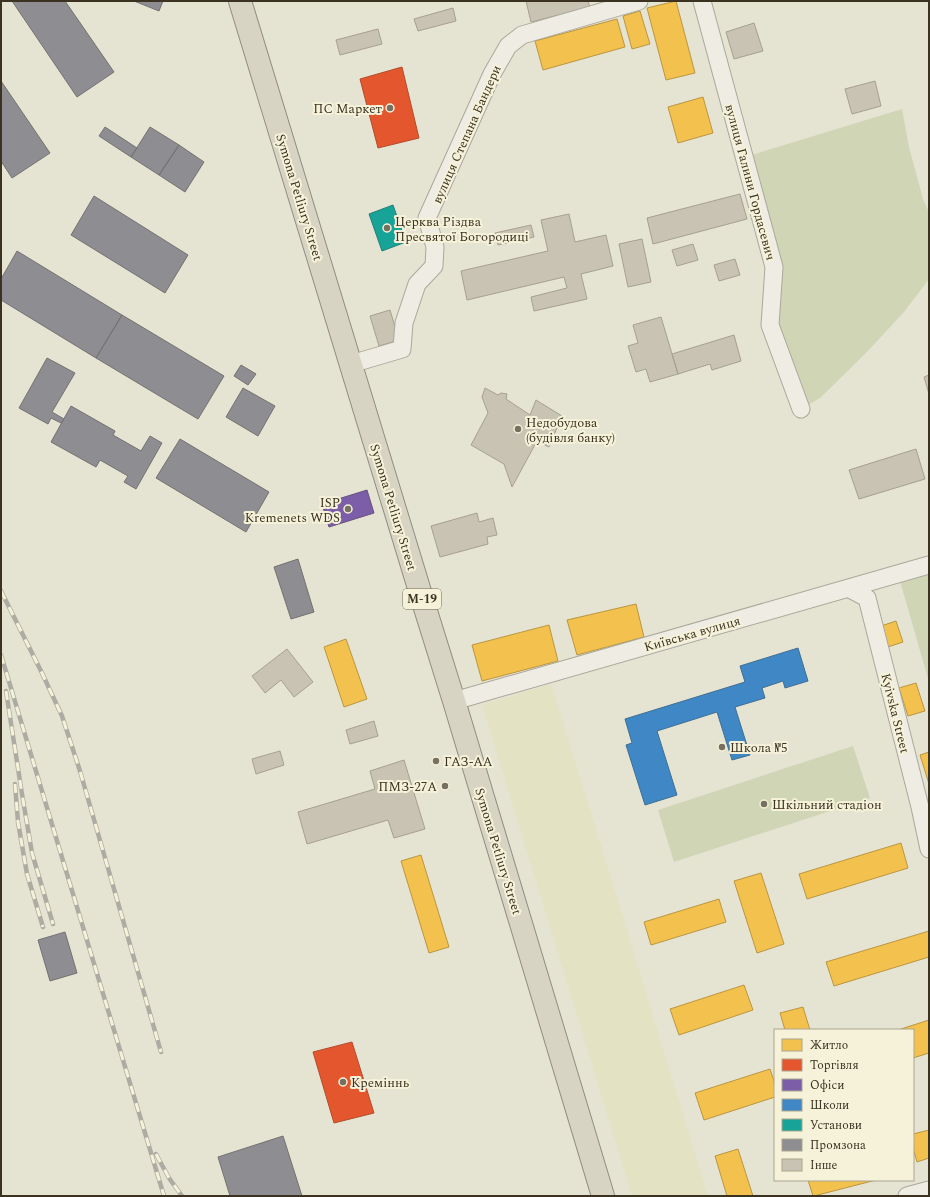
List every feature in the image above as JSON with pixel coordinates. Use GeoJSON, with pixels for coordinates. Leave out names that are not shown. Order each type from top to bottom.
{"type":"FeatureCollection","features":[{"type":"Feature","properties":{"kind":"highway","name":"Symona Petliury Street"},"geometry":{"type":"LineString","coordinates":[[240,1],[424,608],[454,701],[603,1196]]}},
{"type":"Feature","properties":{"kind":"street","name":"вулиця Степана Бандери"},"geometry":{"type":"LineString","coordinates":[[351,364],[402,349],[404,323],[417,284],[434,266],[435,247],[427,218],[492,74],[508,46],[522,36],[639,1]]}},
{"type":"Feature","properties":{"kind":"street","name":"вулиця Галини Гордасевич"},"geometry":{"type":"LineString","coordinates":[[702,1],[774,268],[770,325],[801,409]]}},
{"type":"Feature","properties":{"kind":"street","name":"Київська вулиця"},"geometry":{"type":"LineString","coordinates":[[454,701],[929,565]]}},
{"type":"Feature","properties":{"kind":"street","name":"Kyivska Street"},"geometry":{"type":"LineString","coordinates":[[848,588],[867,598],[920,807],[929,849]]}},
{"type":"Feature","properties":{"kind":"street"},"geometry":{"type":"LineString","coordinates":[[907,1196],[929,1190]]}},
{"type":"Feature","properties":{"kind":"green space"},"geometry":{"type":"Polygon","coordinates":[[[902,109],[909,147],[923,199],[929,212],[929,279],[904,312],[866,353],[820,398],[801,409],[770,325],[774,267],[745,157],[902,109]]]}},
{"type":"Feature","properties":{"kind":"green space"},"geometry":{"type":"Polygon","coordinates":[[[929,565],[929,682],[898,574],[929,565]]]}},
{"type":"Feature","properties":{"kind":"green space"},"geometry":{"type":"Polygon","coordinates":[[[551,684],[708,1196],[632,1196],[482,705],[551,684]]]}},
{"type":"Feature","properties":{"kind":"green space","name":"Шкільний стадіон"},"geometry":{"type":"Polygon","coordinates":[[[853,746],[870,798],[674,862],[658,810],[853,746]]]}},
{"type":"Feature","properties":{"kind":"building: Житло"},"geometry":{"type":"Polygon","coordinates":[[[676,1],[695,73],[666,80],[647,8],[676,1]]]}},
{"type":"Feature","properties":{"kind":"building: Житло"},"geometry":{"type":"Polygon","coordinates":[[[640,11],[650,44],[632,49],[623,16],[640,11]]]}},
{"type":"Feature","properties":{"kind":"building: Житло"},"geometry":{"type":"Polygon","coordinates":[[[617,19],[625,47],[543,70],[535,41],[617,19]]]}},
{"type":"Feature","properties":{"kind":"building: Житло"},"geometry":{"type":"Polygon","coordinates":[[[703,97],[713,133],[678,143],[668,107],[703,97]]]}},
{"type":"Feature","properties":{"kind":"building: Житло"},"geometry":{"type":"Polygon","coordinates":[[[636,604],[644,637],[577,655],[567,620],[636,604]]]}},
{"type":"Feature","properties":{"kind":"building: Житло"},"geometry":{"type":"Polygon","coordinates":[[[896,621],[903,642],[888,647],[881,626],[896,621]]]}},
{"type":"Feature","properties":{"kind":"building: Житло"},"geometry":{"type":"Polygon","coordinates":[[[549,625],[558,661],[482,681],[472,645],[549,625]]]}},
{"type":"Feature","properties":{"kind":"building: Житло"},"geometry":{"type":"Polygon","coordinates":[[[346,639],[367,699],[344,707],[324,647],[346,639]]]}},
{"type":"Feature","properties":{"kind":"building: Житло"},"geometry":{"type":"Polygon","coordinates":[[[916,683],[925,711],[908,716],[899,688],[916,683]]]}},
{"type":"Feature","properties":{"kind":"building: Житло"},"geometry":{"type":"Polygon","coordinates":[[[929,752],[929,784],[920,755],[929,752]]]}},
{"type":"Feature","properties":{"kind":"building: Житло"},"geometry":{"type":"Polygon","coordinates":[[[901,843],[908,868],[807,899],[799,874],[901,843]]]}},
{"type":"Feature","properties":{"kind":"building: Житло"},"geometry":{"type":"Polygon","coordinates":[[[421,855],[449,947],[429,953],[401,861],[421,855]]]}},
{"type":"Feature","properties":{"kind":"building: Житло"},"geometry":{"type":"Polygon","coordinates":[[[761,873],[784,944],[757,953],[734,881],[761,873]]]}},
{"type":"Feature","properties":{"kind":"building: Житло"},"geometry":{"type":"Polygon","coordinates":[[[719,899],[726,922],[651,945],[644,922],[719,899]]]}},
{"type":"Feature","properties":{"kind":"building: Житло"},"geometry":{"type":"Polygon","coordinates":[[[929,931],[929,957],[834,986],[826,962],[929,931]]]}},
{"type":"Feature","properties":{"kind":"building: Житло"},"geometry":{"type":"Polygon","coordinates":[[[744,985],[753,1010],[679,1035],[670,1009],[744,985]]]}},
{"type":"Feature","properties":{"kind":"building: Житло"},"geometry":{"type":"Polygon","coordinates":[[[803,1007],[810,1029],[785,1029],[780,1013],[803,1007]]]}},
{"type":"Feature","properties":{"kind":"building: Житло"},"geometry":{"type":"Polygon","coordinates":[[[929,1020],[929,1053],[914,1058],[914,1029],[901,1029],[929,1020]]]}},
{"type":"Feature","properties":{"kind":"building: Житло"},"geometry":{"type":"Polygon","coordinates":[[[770,1069],[774,1081],[774,1097],[704,1120],[695,1093],[770,1069]]]}},
{"type":"Feature","properties":{"kind":"building: Житло"},"geometry":{"type":"Polygon","coordinates":[[[929,1130],[929,1158],[917,1162],[914,1152],[914,1134],[929,1130]]]}},
{"type":"Feature","properties":{"kind":"building: Житло"},"geometry":{"type":"Polygon","coordinates":[[[738,1149],[753,1196],[727,1196],[715,1156],[738,1149]]]}},
{"type":"Feature","properties":{"kind":"building: Житло"},"geometry":{"type":"Polygon","coordinates":[[[808,1181],[872,1181],[813,1196],[808,1181]]]}},
{"type":"Feature","properties":{"kind":"building: Торгівля","name":"ПС Маркет"},"geometry":{"type":"Polygon","coordinates":[[[402,67],[419,138],[378,148],[360,79],[402,67]]]}},
{"type":"Feature","properties":{"kind":"building: Торгівля","name":"Креміннь"},"geometry":{"type":"Polygon","coordinates":[[[352,1042],[374,1113],[334,1123],[313,1052],[352,1042]]]}},
{"type":"Feature","properties":{"kind":"building: Офіси","name":"ISP Kremenets WDS"},"geometry":{"type":"Polygon","coordinates":[[[367,490],[374,513],[329,527],[322,504],[367,490]]]}},
{"type":"Feature","properties":{"kind":"building: Школи"},"geometry":{"type":"Polygon","coordinates":[[[798,648],[808,681],[785,688],[783,681],[762,688],[765,698],[735,707],[750,755],[732,760],[717,712],[657,731],[677,795],[645,805],[626,745],[632,743],[625,719],[745,682],[740,666],[798,648]]]}},
{"type":"Feature","properties":{"kind":"building: Установи","name":"Церква Різдва Пресвятої Богородиці"},"geometry":{"type":"Polygon","coordinates":[[[393,205],[406,242],[382,251],[369,214],[393,205]]]}},
{"type":"Feature","properties":{"kind":"building: Промзона"},"geometry":{"type":"Polygon","coordinates":[[[12,1],[65,1],[114,72],[77,97],[12,1]]]}},
{"type":"Feature","properties":{"kind":"building: Промзона"},"geometry":{"type":"Polygon","coordinates":[[[134,1],[163,1],[159,11],[134,1]]]}},
{"type":"Feature","properties":{"kind":"building: Промзона"},"geometry":{"type":"Polygon","coordinates":[[[1,81],[50,153],[12,178],[1,161],[1,81]]]}},
{"type":"Feature","properties":{"kind":"building: Промзона"},"geometry":{"type":"Polygon","coordinates":[[[105,127],[137,148],[131,157],[99,136],[105,127]]]}},
{"type":"Feature","properties":{"kind":"building: Промзона"},"geometry":{"type":"Polygon","coordinates":[[[150,127],[179,145],[159,175],[131,157],[150,127]]]}},
{"type":"Feature","properties":{"kind":"building: Промзона"},"geometry":{"type":"Polygon","coordinates":[[[179,145],[204,162],[185,192],[159,175],[179,145]]]}},
{"type":"Feature","properties":{"kind":"building: Промзона"},"geometry":{"type":"Polygon","coordinates":[[[94,196],[188,255],[165,293],[71,235],[94,196]]]}},
{"type":"Feature","properties":{"kind":"building: Промзона"},"geometry":{"type":"Polygon","coordinates":[[[17,251],[122,315],[96,358],[1,300],[1,279],[17,251]]]}},
{"type":"Feature","properties":{"kind":"building: Промзона"},"geometry":{"type":"Polygon","coordinates":[[[122,315],[224,376],[198,419],[96,358],[122,315]]]}},
{"type":"Feature","properties":{"kind":"building: Промзона"},"geometry":{"type":"Polygon","coordinates":[[[47,358],[75,373],[52,412],[64,419],[61,423],[51,418],[48,424],[19,408],[47,358]]]}},
{"type":"Feature","properties":{"kind":"building: Промзона"},"geometry":{"type":"Polygon","coordinates":[[[241,365],[256,374],[248,385],[234,376],[241,365]]]}},
{"type":"Feature","properties":{"kind":"building: Промзона"},"geometry":{"type":"Polygon","coordinates":[[[243,388],[275,406],[258,436],[226,417],[243,388]]]}},
{"type":"Feature","properties":{"kind":"building: Промзона"},"geometry":{"type":"Polygon","coordinates":[[[71,406],[115,431],[113,435],[141,451],[150,436],[162,443],[136,489],[124,482],[128,476],[100,460],[96,467],[51,442],[71,406]]]}},
{"type":"Feature","properties":{"kind":"building: Промзона"},"geometry":{"type":"Polygon","coordinates":[[[180,439],[269,492],[246,532],[156,478],[180,439]]]}},
{"type":"Feature","properties":{"kind":"building: Промзона"},"geometry":{"type":"Polygon","coordinates":[[[298,559],[314,612],[291,619],[274,567],[298,559]]]}},
{"type":"Feature","properties":{"kind":"building: Промзона"},"geometry":{"type":"Polygon","coordinates":[[[65,932],[77,973],[50,981],[38,940],[65,932]]]}},
{"type":"Feature","properties":{"kind":"building: Промзона"},"geometry":{"type":"Polygon","coordinates":[[[283,1136],[302,1196],[230,1196],[218,1157],[283,1136]]]}},
{"type":"Feature","properties":{"kind":"building: Інше"},"geometry":{"type":"Polygon","coordinates":[[[526,1],[588,1],[590,7],[531,22],[526,1]]]}},
{"type":"Feature","properties":{"kind":"building: Інше"},"geometry":{"type":"Polygon","coordinates":[[[453,8],[456,21],[418,31],[414,19],[453,8]]]}},
{"type":"Feature","properties":{"kind":"building: Інше"},"geometry":{"type":"Polygon","coordinates":[[[754,23],[763,51],[734,59],[726,32],[754,23]]]}},
{"type":"Feature","properties":{"kind":"building: Інше"},"geometry":{"type":"Polygon","coordinates":[[[378,29],[382,44],[340,55],[336,40],[378,29]]]}},
{"type":"Feature","properties":{"kind":"building: Інше"},"geometry":{"type":"Polygon","coordinates":[[[875,81],[881,106],[852,114],[845,89],[875,81]]]}},
{"type":"Feature","properties":{"kind":"building: Інше"},"geometry":{"type":"Polygon","coordinates":[[[740,194],[747,219],[653,244],[647,218],[740,194]]]}},
{"type":"Feature","properties":{"kind":"building: Інше"},"geometry":{"type":"Polygon","coordinates":[[[569,214],[575,242],[606,235],[613,266],[581,274],[587,299],[534,311],[531,297],[567,288],[564,277],[467,300],[461,271],[548,251],[541,220],[569,214]]]}},
{"type":"Feature","properties":{"kind":"building: Інше"},"geometry":{"type":"Polygon","coordinates":[[[531,225],[534,237],[498,245],[495,233],[531,225]]]}},
{"type":"Feature","properties":{"kind":"building: Інше"},"geometry":{"type":"Polygon","coordinates":[[[642,239],[651,282],[628,287],[619,244],[642,239]]]}},
{"type":"Feature","properties":{"kind":"building: Інше"},"geometry":{"type":"Polygon","coordinates":[[[693,244],[698,260],[677,266],[672,250],[693,244]]]}},
{"type":"Feature","properties":{"kind":"building: Інше"},"geometry":{"type":"Polygon","coordinates":[[[735,259],[740,275],[719,281],[714,265],[735,259]]]}},
{"type":"Feature","properties":{"kind":"building: Інше"},"geometry":{"type":"Polygon","coordinates":[[[390,310],[399,340],[379,346],[370,316],[390,310]]]}},
{"type":"Feature","properties":{"kind":"building: Інше"},"geometry":{"type":"Polygon","coordinates":[[[661,317],[678,374],[650,382],[646,369],[636,372],[628,346],[638,343],[633,325],[661,317]]]}},
{"type":"Feature","properties":{"kind":"building: Інше"},"geometry":{"type":"Polygon","coordinates":[[[734,335],[741,361],[712,370],[710,364],[678,374],[672,354],[734,335]]]}},
{"type":"Feature","properties":{"kind":"building: Інше"},"geometry":{"type":"Polygon","coordinates":[[[929,375],[929,394],[924,377],[929,375]]]}},
{"type":"Feature","properties":{"kind":"building: Інше","name":"Недобудова (будівля банку)"},"geometry":{"type":"Polygon","coordinates":[[[485,388],[498,395],[501,393],[507,394],[506,399],[530,415],[536,400],[562,416],[549,447],[537,441],[512,487],[504,464],[471,445],[488,413],[482,397],[485,388]]]}},
{"type":"Feature","properties":{"kind":"building: Інше"},"geometry":{"type":"Polygon","coordinates":[[[916,449],[925,479],[859,499],[849,470],[916,449]]]}},
{"type":"Feature","properties":{"kind":"building: Інше"},"geometry":{"type":"Polygon","coordinates":[[[477,513],[479,522],[493,518],[497,535],[487,537],[488,544],[440,557],[431,526],[477,513]]]}},
{"type":"Feature","properties":{"kind":"building: Інше"},"geometry":{"type":"Polygon","coordinates":[[[287,649],[313,682],[294,697],[281,680],[265,693],[252,676],[287,649]]]}},
{"type":"Feature","properties":{"kind":"building: Інше"},"geometry":{"type":"Polygon","coordinates":[[[374,721],[378,736],[350,744],[346,730],[374,721]]]}},
{"type":"Feature","properties":{"kind":"building: Інше"},"geometry":{"type":"Polygon","coordinates":[[[280,751],[284,765],[256,774],[252,759],[280,751]]]}},
{"type":"Feature","properties":{"kind":"building: Інше"},"geometry":{"type":"Polygon","coordinates":[[[404,760],[425,829],[394,838],[388,820],[307,844],[298,812],[375,789],[370,771],[404,760]]]}},
{"type":"Feature","properties":{"kind":"railway"},"geometry":{"type":"LineString","coordinates":[[1,591],[62,716],[80,771],[161,1052]]}},
{"type":"Feature","properties":{"kind":"railway"},"geometry":{"type":"LineString","coordinates":[[1,655],[164,1196]]}},
{"type":"Feature","properties":{"kind":"railway"},"geometry":{"type":"LineString","coordinates":[[6,691],[32,853],[53,924]]}},
{"type":"Feature","properties":{"kind":"railway"},"geometry":{"type":"LineString","coordinates":[[15,784],[18,822],[27,874],[43,927]]}},
{"type":"Feature","properties":{"kind":"railway"},"geometry":{"type":"LineString","coordinates":[[156,1154],[169,1178],[182,1196]]}},
{"type":"Feature","properties":{"kind":"place","name":"ПС Маркет"},"geometry":{"type":"Point","coordinates":[390,108]}},
{"type":"Feature","properties":{"kind":"place","name":"Церква Різдва Пресвятої Богородиці"},"geometry":{"type":"Point","coordinates":[387,228]}},
{"type":"Feature","properties":{"kind":"place","name":"Недобудова (будівля банку)"},"geometry":{"type":"Point","coordinates":[518,429]}},
{"type":"Feature","properties":{"kind":"place","name":"ISP Kremenets WDS"},"geometry":{"type":"Point","coordinates":[348,509]}},
{"type":"Feature","properties":{"kind":"place","name":"Школа №5"},"geometry":{"type":"Point","coordinates":[722,747]}},
{"type":"Feature","properties":{"kind":"place","name":"ГАЗ-АА"},"geometry":{"type":"Point","coordinates":[436,761]}},
{"type":"Feature","properties":{"kind":"place","name":"ПМЗ-27А"},"geometry":{"type":"Point","coordinates":[445,786]}},
{"type":"Feature","properties":{"kind":"place","name":"Шкільний стадіон"},"geometry":{"type":"Point","coordinates":[764,804]}},
{"type":"Feature","properties":{"kind":"place","name":"Креміннь"},"geometry":{"type":"Point","coordinates":[343,1082]}}]}
